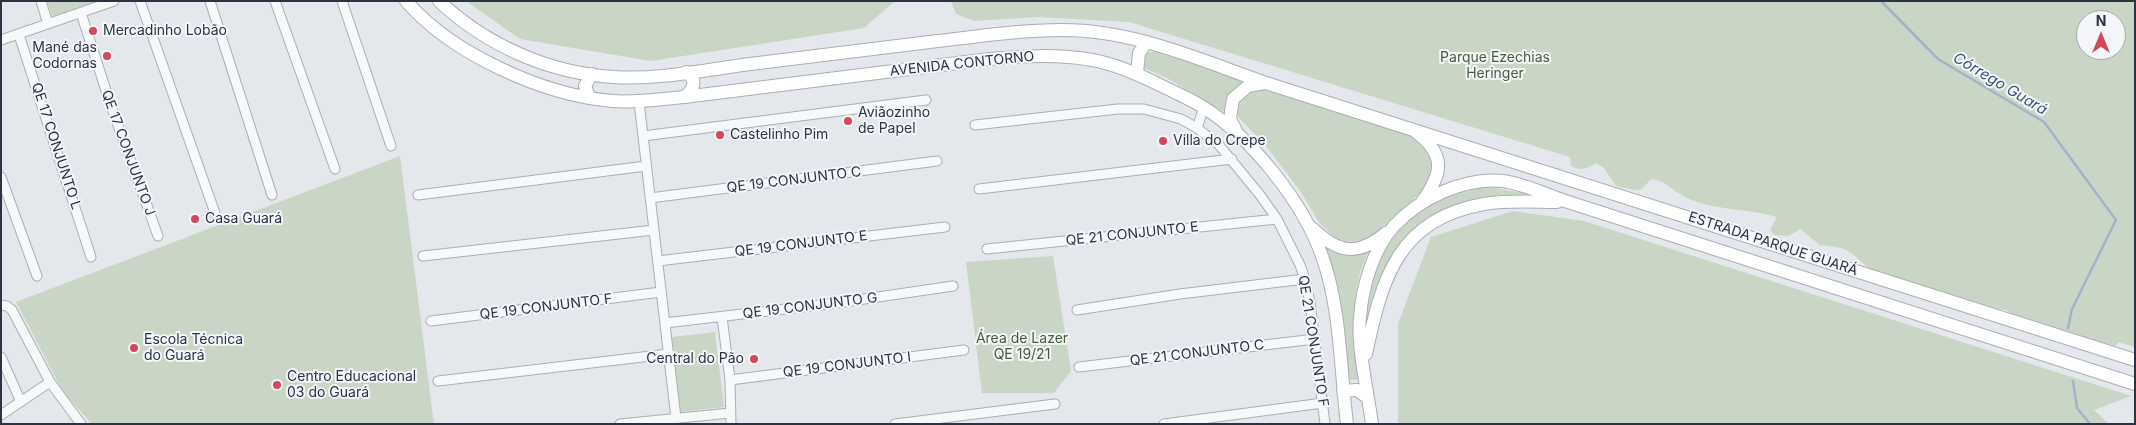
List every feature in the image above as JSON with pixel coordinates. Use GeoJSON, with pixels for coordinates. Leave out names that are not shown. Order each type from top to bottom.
{"type":"FeatureCollection","features":[{"type":"Feature","properties":{"kind":"main road","name":"AVENIDA CONTORNO"},"geometry":{"type":"LineString","coordinates":[[406,1],[434,29],[480,58],[511,73],[556,89],[612,101],[638,102],[990,59],[1034,56],[1066,56],[1094,60],[1137,74],[1204,107],[1237,134],[1285,187],[1309,225],[1322,255],[1329,280],[1338,339],[1347,424]]}},
{"type":"Feature","properties":{"kind":"main road","name":"AVENIDA CONTORNO"},"geometry":{"type":"LineString","coordinates":[[439,1],[489,40],[524,57],[561,68],[592,74],[633,77],[1028,31],[1064,30],[1095,32],[1125,36],[1147,42],[1266,83],[1412,129]]}},
{"type":"Feature","properties":{"kind":"main road"},"geometry":{"type":"LineString","coordinates":[[1137,74],[1139,53],[1147,42]]}},
{"type":"Feature","properties":{"kind":"main road"},"geometry":{"type":"LineString","coordinates":[[684,97],[692,90],[694,85],[693,80],[686,72]]}},
{"type":"Feature","properties":{"kind":"main road"},"geometry":{"type":"LineString","coordinates":[[589,97],[585,86],[592,74]]}},
{"type":"Feature","properties":{"kind":"main road"},"geometry":{"type":"LineString","coordinates":[[1237,134],[1230,118],[1233,99],[1236,94],[1248,86],[1266,83]]}},
{"type":"Feature","properties":{"kind":"main road"},"geometry":{"type":"LineString","coordinates":[[1309,225],[1329,244],[1348,249],[1362,248],[1376,241],[1421,204],[1438,176],[1439,163],[1436,152],[1426,140],[1412,129]]}},
{"type":"Feature","properties":{"kind":"main road","name":"ESTRADA PARQUE GUARÁ"},"geometry":{"type":"LineString","coordinates":[[1412,129],[2135,360]]}},
{"type":"Feature","properties":{"kind":"main road","name":"ESTRADA PARQUE GUARÁ"},"geometry":{"type":"LineString","coordinates":[[1421,204],[1449,188],[1502,181],[1519,184],[1565,201],[2135,384]]}},
{"type":"Feature","properties":{"kind":"main road"},"geometry":{"type":"LineString","coordinates":[[1364,363],[1376,307],[1390,270],[1401,251],[1417,234],[1436,220],[1486,204],[1565,201]]}},
{"type":"Feature","properties":{"kind":"main road"},"geometry":{"type":"LineString","coordinates":[[1372,424],[1360,319],[1363,300],[1375,259],[1383,241],[1394,226]]}},
{"type":"Feature","properties":{"kind":"main road"},"geometry":{"type":"LineString","coordinates":[[1343,392],[1357,390],[1368,398]]}},
{"type":"Feature","properties":{"kind":"street"},"geometry":{"type":"LineString","coordinates":[[41,1],[48,24]]}},
{"type":"Feature","properties":{"kind":"street"},"geometry":{"type":"LineString","coordinates":[[1,40],[114,1]]}},
{"type":"Feature","properties":{"kind":"street"},"geometry":{"type":"LineString","coordinates":[[140,1],[215,213]]}},
{"type":"Feature","properties":{"kind":"street"},"geometry":{"type":"LineString","coordinates":[[210,1],[272,195]]}},
{"type":"Feature","properties":{"kind":"street"},"geometry":{"type":"LineString","coordinates":[[275,1],[335,170]]}},
{"type":"Feature","properties":{"kind":"street"},"geometry":{"type":"LineString","coordinates":[[342,1],[392,146]]}},
{"type":"Feature","properties":{"kind":"street","name":"QE 17 CONJUNTO J"},"geometry":{"type":"LineString","coordinates":[[81,13],[111,106],[158,236]]}},
{"type":"Feature","properties":{"kind":"street","name":"QE 17 CONJUNTO L"},"geometry":{"type":"LineString","coordinates":[[19,35],[91,257]]}},
{"type":"Feature","properties":{"kind":"street"},"geometry":{"type":"LineString","coordinates":[[643,136],[926,100]]}},
{"type":"Feature","properties":{"kind":"street"},"geometry":{"type":"LineString","coordinates":[[638,102],[676,418]]}},
{"type":"Feature","properties":{"kind":"street"},"geometry":{"type":"LineString","coordinates":[[1197,128],[1204,107]]}},
{"type":"Feature","properties":{"kind":"street","name":"QE 21 CONJUNTO F"},"geometry":{"type":"LineString","coordinates":[[975,125],[1118,109],[1144,110],[1167,114],[1197,128],[1219,145],[1232,159],[1277,219],[1293,248],[1305,279],[1315,339],[1325,424]]}},
{"type":"Feature","properties":{"kind":"street"},"geometry":{"type":"LineString","coordinates":[[979,189],[1232,159]]}},
{"type":"Feature","properties":{"kind":"street","name":"QE 19 CONJUNTO C"},"geometry":{"type":"LineString","coordinates":[[650,198],[937,161]]}},
{"type":"Feature","properties":{"kind":"street"},"geometry":{"type":"LineString","coordinates":[[418,195],[646,166]]}},
{"type":"Feature","properties":{"kind":"street"},"geometry":{"type":"LineString","coordinates":[[1,177],[37,276]]}},
{"type":"Feature","properties":{"kind":"street","name":"QE 21 CONJUNTO E"},"geometry":{"type":"LineString","coordinates":[[987,249],[1277,219]]}},
{"type":"Feature","properties":{"kind":"street","name":"QE 19 CONJUNTO E"},"geometry":{"type":"LineString","coordinates":[[658,261],[945,226]]}},
{"type":"Feature","properties":{"kind":"street"},"geometry":{"type":"LineString","coordinates":[[423,256],[654,230]]}},
{"type":"Feature","properties":{"kind":"street"},"geometry":{"type":"LineString","coordinates":[[1078,310],[1189,293],[1305,279]]}},
{"type":"Feature","properties":{"kind":"street","name":"QE 19 CONJUNTO G"},"geometry":{"type":"LineString","coordinates":[[665,323],[837,303],[953,286]]}},
{"type":"Feature","properties":{"kind":"street","name":"QE 19 CONJUNTO F"},"geometry":{"type":"LineString","coordinates":[[430,321],[661,292]]}},
{"type":"Feature","properties":{"kind":"street"},"geometry":{"type":"LineString","coordinates":[[1,305],[8,306],[12,310],[50,382],[82,424]]}},
{"type":"Feature","properties":{"kind":"street"},"geometry":{"type":"LineString","coordinates":[[722,317],[730,380],[731,424]]}},
{"type":"Feature","properties":{"kind":"street","name":"QE 21 CONJUNTO C"},"geometry":{"type":"LineString","coordinates":[[1079,367],[1315,339]]}},
{"type":"Feature","properties":{"kind":"street","name":"QE 19 CONJUNTO I"},"geometry":{"type":"LineString","coordinates":[[730,380],[964,350]]}},
{"type":"Feature","properties":{"kind":"street"},"geometry":{"type":"LineString","coordinates":[[438,381],[668,354]]}},
{"type":"Feature","properties":{"kind":"street"},"geometry":{"type":"LineString","coordinates":[[1,357],[21,402]]}},
{"type":"Feature","properties":{"kind":"street"},"geometry":{"type":"LineString","coordinates":[[1,415],[50,382]]}},
{"type":"Feature","properties":{"kind":"street"},"geometry":{"type":"LineString","coordinates":[[1164,424],[1322,403]]}},
{"type":"Feature","properties":{"kind":"street"},"geometry":{"type":"LineString","coordinates":[[895,424],[1055,404]]}},
{"type":"Feature","properties":{"kind":"street"},"geometry":{"type":"LineString","coordinates":[[620,424],[730,413]]}},
{"type":"Feature","properties":{"kind":"green space"},"geometry":{"type":"Polygon","coordinates":[[[47,1],[99,1],[52,17],[47,1]]]}},
{"type":"Feature","properties":{"kind":"green space"},"geometry":{"type":"Polygon","coordinates":[[[466,1],[895,1],[864,28],[651,61],[520,39],[466,1]]]}},
{"type":"Feature","properties":{"kind":"green space","name":"Parque Ezechias Heringer"},"geometry":{"type":"Polygon","coordinates":[[[951,1],[2135,1],[2135,347],[2119,342],[2115,346],[2108,346],[2068,331],[2018,319],[2006,310],[1941,299],[1880,279],[1854,255],[1842,248],[1820,245],[1800,229],[1789,236],[1774,235],[1770,230],[1777,217],[1696,202],[1665,184],[1651,179],[1642,189],[1635,190],[1616,186],[1604,168],[1596,163],[1584,169],[1575,168],[1571,166],[1570,157],[1129,22],[1037,17],[975,21],[956,14],[951,1]]]}},
{"type":"Feature","properties":{"kind":"green space"},"geometry":{"type":"Polygon","coordinates":[[[1159,52],[1247,80],[1232,94],[1226,113],[1165,77],[1143,68],[1145,53],[1159,52]]]}},
{"type":"Feature","properties":{"kind":"green space"},"geometry":{"type":"Polygon","coordinates":[[[1263,89],[1415,137],[1430,148],[1435,168],[1428,186],[1376,233],[1364,240],[1346,242],[1336,239],[1320,224],[1301,192],[1266,146],[1240,119],[1236,112],[1239,97],[1245,92],[1263,89]]]}},
{"type":"Feature","properties":{"kind":"green space"},"geometry":{"type":"Polygon","coordinates":[[[400,156],[434,424],[92,424],[63,392],[16,302],[400,156]]]}},
{"type":"Feature","properties":{"kind":"green space"},"geometry":{"type":"Polygon","coordinates":[[[1486,186],[1531,195],[1484,197],[1443,210],[1426,220],[1410,234],[1368,331],[1368,296],[1372,280],[1378,264],[1395,235],[1420,211],[1441,196],[1458,190],[1486,186]]]}},
{"type":"Feature","properties":{"kind":"green space"},"geometry":{"type":"Polygon","coordinates":[[[1513,211],[1584,221],[2131,396],[2094,410],[2109,424],[1398,424],[1398,324],[1431,237],[1513,211]]]}},
{"type":"Feature","properties":{"kind":"green space"},"geometry":{"type":"Polygon","coordinates":[[[1324,244],[1371,248],[1363,264],[1355,296],[1355,328],[1360,379],[1350,380],[1337,282],[1324,244]]]}},
{"type":"Feature","properties":{"kind":"green space","name":"Área de Lazer QE 19/21"},"geometry":{"type":"Polygon","coordinates":[[[1053,256],[1071,371],[1054,393],[982,393],[966,262],[1053,256]]]}},
{"type":"Feature","properties":{"kind":"green space"},"geometry":{"type":"Polygon","coordinates":[[[715,332],[724,407],[680,412],[672,337],[715,332]]]}},
{"type":"Feature","properties":{"kind":"waterway","name":"Córrego Guará"},"geometry":{"type":"LineString","coordinates":[[1881,1],[1938,59],[2044,122],[2116,220],[2072,309],[2068,328]]}},
{"type":"Feature","properties":{"kind":"waterway","name":"Córrego Guará"},"geometry":{"type":"LineString","coordinates":[[2073,381],[2077,408],[2090,424]]}},
{"type":"Feature","properties":{"kind":"place","name":"Mercadinho Lobão"},"geometry":{"type":"Point","coordinates":[93,31]}},
{"type":"Feature","properties":{"kind":"place","name":"Mané das Codornas"},"geometry":{"type":"Point","coordinates":[107,56]}},
{"type":"Feature","properties":{"kind":"place","name":"Aviãozinho de Papel"},"geometry":{"type":"Point","coordinates":[848,121]}},
{"type":"Feature","properties":{"kind":"place","name":"Castelinho Pim"},"geometry":{"type":"Point","coordinates":[720,135]}},
{"type":"Feature","properties":{"kind":"place","name":"Villa do Crepe"},"geometry":{"type":"Point","coordinates":[1163,141]}},
{"type":"Feature","properties":{"kind":"place","name":"Casa Guará"},"geometry":{"type":"Point","coordinates":[195,219]}},
{"type":"Feature","properties":{"kind":"place","name":"Escola Técnica do Guará"},"geometry":{"type":"Point","coordinates":[134,348]}},
{"type":"Feature","properties":{"kind":"place","name":"Central do Pão"},"geometry":{"type":"Point","coordinates":[754,359]}},
{"type":"Feature","properties":{"kind":"place","name":"Centro Educacional 03 do Guará"},"geometry":{"type":"Point","coordinates":[277,385]}}]}
